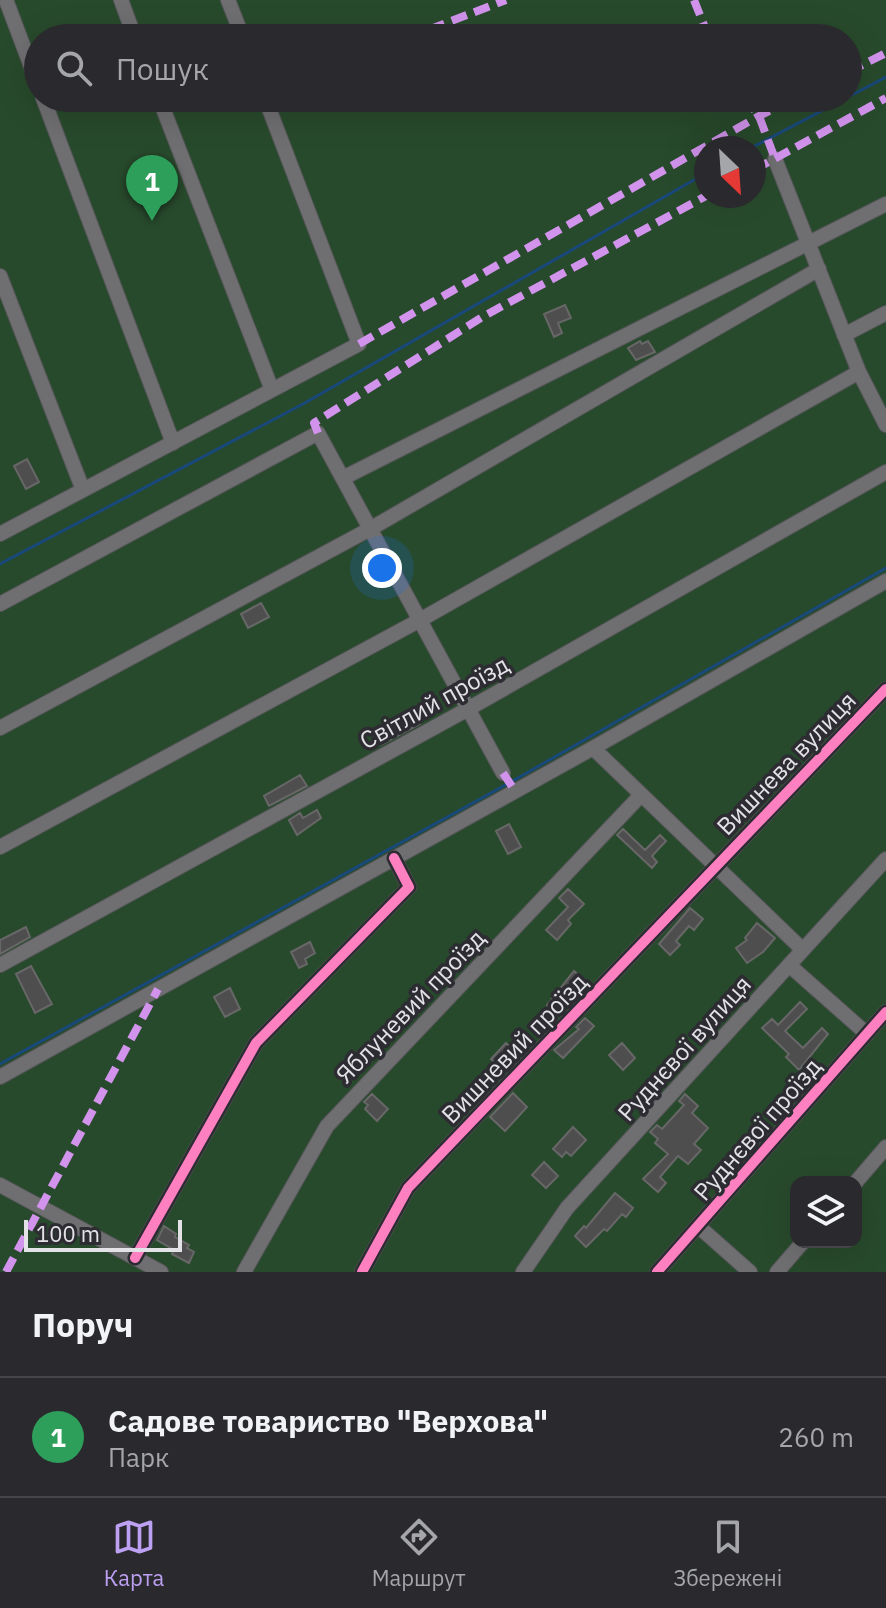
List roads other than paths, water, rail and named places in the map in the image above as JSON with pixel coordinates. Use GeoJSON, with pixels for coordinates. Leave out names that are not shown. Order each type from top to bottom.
{"type":"FeatureCollection","features":[{"type":"Feature","properties":{"kind":"street"},"geometry":{"type":"LineString","coordinates":[[121,0],[130,24]]}},
{"type":"Feature","properties":{"kind":"street"},"geometry":{"type":"LineString","coordinates":[[228,0],[237,24]]}},
{"type":"Feature","properties":{"kind":"street"},"geometry":{"type":"LineString","coordinates":[[7,2],[24,48]]}},
{"type":"Feature","properties":{"kind":"street"},"geometry":{"type":"LineString","coordinates":[[48,112],[173,443]]}},
{"type":"Feature","properties":{"kind":"street"},"geometry":{"type":"LineString","coordinates":[[164,112],[272,390]]}},
{"type":"Feature","properties":{"kind":"street"},"geometry":{"type":"LineString","coordinates":[[0,534],[359,344],[270,112]]}},
{"type":"Feature","properties":{"kind":"street"},"geometry":{"type":"LineString","coordinates":[[775,159],[859,372],[886,425]]}},
{"type":"Feature","properties":{"kind":"street"},"geometry":{"type":"LineString","coordinates":[[343,478],[886,204]]}},
{"type":"Feature","properties":{"kind":"street"},"geometry":{"type":"LineString","coordinates":[[0,728],[370,529],[819,269]]}},
{"type":"Feature","properties":{"kind":"street"},"geometry":{"type":"LineString","coordinates":[[0,276],[83,490]]}},
{"type":"Feature","properties":{"kind":"street"},"geometry":{"type":"LineString","coordinates":[[844,335],[886,313]]}},
{"type":"Feature","properties":{"kind":"street"},"geometry":{"type":"LineString","coordinates":[[0,847],[420,620],[859,372]]}},
{"type":"Feature","properties":{"kind":"street"},"geometry":{"type":"LineString","coordinates":[[0,604],[318,433],[503,773]]}},
{"type":"Feature","properties":{"kind":"street","name":"Світлий проїзд"},"geometry":{"type":"LineString","coordinates":[[0,965],[468,709],[886,472]]}},
{"type":"Feature","properties":{"kind":"street"},"geometry":{"type":"LineString","coordinates":[[0,1077],[593,748],[886,581]]}},
{"type":"Feature","properties":{"kind":"street","name":"Вишнева вулиця"},"geometry":{"type":"LineString","coordinates":[[715,866],[886,689]]}},
{"type":"Feature","properties":{"kind":"street"},"geometry":{"type":"LineString","coordinates":[[593,748],[803,950]]}},
{"type":"Feature","properties":{"kind":"street","name":"Яблуневий проїзд"},"geometry":{"type":"LineString","coordinates":[[244,1272],[327,1126],[641,795]]}},
{"type":"Feature","properties":{"kind":"street"},"geometry":{"type":"LineString","coordinates":[[135,1258],[256,1043],[409,887],[394,858]]}},
{"type":"Feature","properties":{"kind":"street","name":"Руднєвої вулиця"},"geometry":{"type":"LineString","coordinates":[[523,1272],[567,1208],[886,859]]}},
{"type":"Feature","properties":{"kind":"street","name":"Вишневий проїзд"},"geometry":{"type":"LineString","coordinates":[[362,1272],[408,1188],[715,866]]}},
{"type":"Feature","properties":{"kind":"street"},"geometry":{"type":"LineString","coordinates":[[789,965],[867,1034]]}},
{"type":"Feature","properties":{"kind":"street","name":"Руднєвої проїзд"},"geometry":{"type":"LineString","coordinates":[[657,1272],[886,1012]]}},
{"type":"Feature","properties":{"kind":"street"},"geometry":{"type":"LineString","coordinates":[[861,1176],[886,1147]]}},
{"type":"Feature","properties":{"kind":"street"},"geometry":{"type":"LineString","coordinates":[[0,1185],[161,1272]]}},
{"type":"Feature","properties":{"kind":"street"},"geometry":{"type":"LineString","coordinates":[[698,1226],[750,1272]]}},
{"type":"Feature","properties":{"kind":"street"},"geometry":{"type":"LineString","coordinates":[[777,1272],[798,1248]]}},
{"type":"Feature","properties":{"kind":"waterway"},"geometry":{"type":"LineString","coordinates":[[862,90],[886,77]]}},
{"type":"Feature","properties":{"kind":"waterway"},"geometry":{"type":"LineString","coordinates":[[766,140],[819,112]]}},
{"type":"Feature","properties":{"kind":"waterway"},"geometry":{"type":"LineString","coordinates":[[0,564],[303,404],[694,180]]}},
{"type":"Feature","properties":{"kind":"waterway"},"geometry":{"type":"LineString","coordinates":[[0,1064],[509,783],[886,568]]}},
{"type":"Feature","properties":{"kind":"place","name":"Садове товариство \"Верхова\""},"geometry":{"type":"Point","coordinates":[152,221]}}]}
